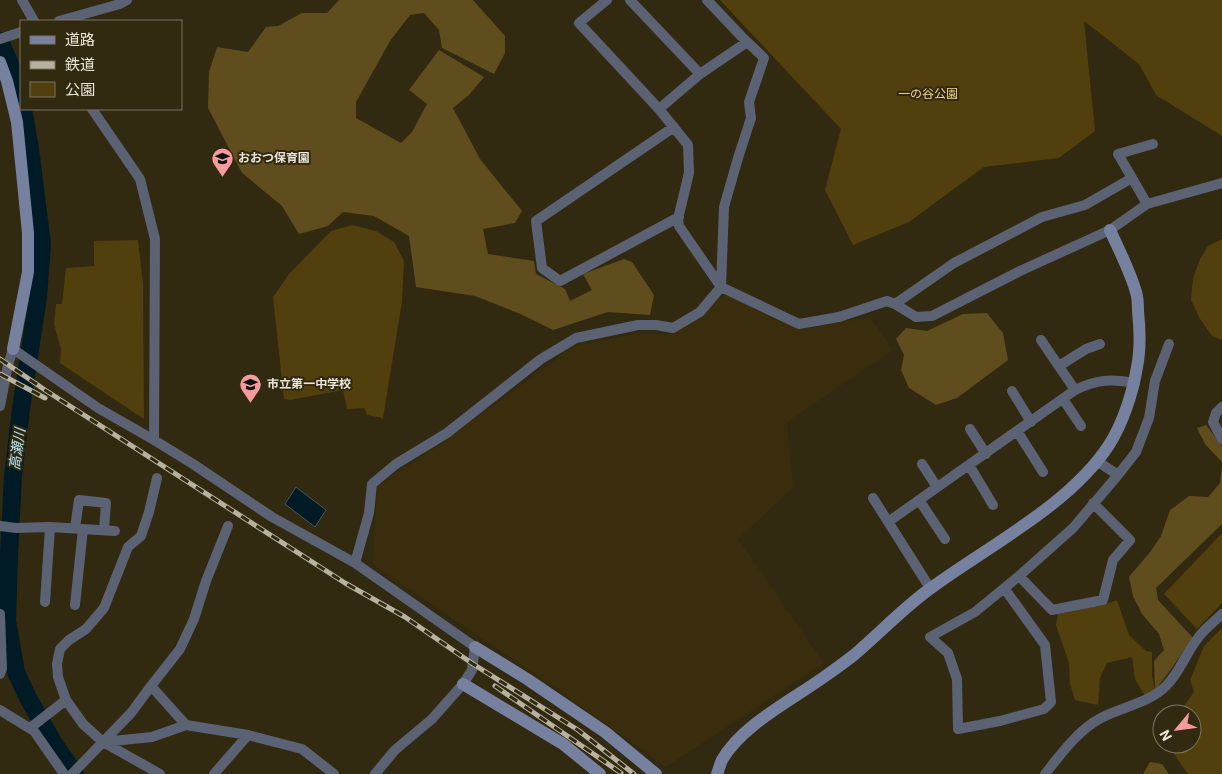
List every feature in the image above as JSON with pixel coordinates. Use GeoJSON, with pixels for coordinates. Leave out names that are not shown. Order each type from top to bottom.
{"type":"FeatureCollection","features":[{"type":"Feature","properties":{"kind":"street"},"geometry":{"type":"LineString","coordinates":[[22,0],[33,20]]}},
{"type":"Feature","properties":{"kind":"street"},"geometry":{"type":"LineString","coordinates":[[607,0],[579,23],[659,109],[688,145],[689,173],[678,217],[679,226],[721,287],[799,324],[839,317],[887,301],[916,317],[932,316],[1020,271],[1110,230],[1147,204],[1222,183]]}},
{"type":"Feature","properties":{"kind":"street"},"geometry":{"type":"LineString","coordinates":[[630,0],[700,74]]}},
{"type":"Feature","properties":{"kind":"street"},"geometry":{"type":"LineString","coordinates":[[355,563],[368,513],[372,484],[396,464],[447,433],[541,359],[576,338],[638,325],[656,325],[673,328],[700,312],[721,287],[724,207],[751,118],[749,102],[764,58],[708,0]]}},
{"type":"Feature","properties":{"kind":"street"},"geometry":{"type":"LineString","coordinates":[[62,20],[123,1]]}},
{"type":"Feature","properties":{"kind":"street"},"geometry":{"type":"LineString","coordinates":[[0,39],[20,32]]}},
{"type":"Feature","properties":{"kind":"street"},"geometry":{"type":"LineString","coordinates":[[659,109],[700,74],[747,42]]}},
{"type":"Feature","properties":{"kind":"street"},"geometry":{"type":"LineString","coordinates":[[0,62],[7,81],[17,122],[28,233],[28,272],[0,406]]}},
{"type":"Feature","properties":{"kind":"street"},"geometry":{"type":"LineString","coordinates":[[93,110],[140,179],[155,239],[154,440]]}},
{"type":"Feature","properties":{"kind":"street"},"geometry":{"type":"LineString","coordinates":[[674,127],[536,221],[542,268],[560,282],[678,217]]}},
{"type":"Feature","properties":{"kind":"street"},"geometry":{"type":"LineString","coordinates":[[1147,204],[1118,154],[1153,144]]}},
{"type":"Feature","properties":{"kind":"street"},"geometry":{"type":"LineString","coordinates":[[895,304],[954,263],[1042,218],[1085,205],[1132,178]]}},
{"type":"Feature","properties":{"kind":"street"},"geometry":{"type":"LineString","coordinates":[[718,774],[721,761],[731,747],[750,728],[855,654],[884,626],[930,588],[1044,510],[1078,482],[1110,444],[1135,383],[1140,330],[1137,294],[1110,230]]}},
{"type":"Feature","properties":{"kind":"street"},"geometry":{"type":"LineString","coordinates":[[1041,340],[1075,390]]}},
{"type":"Feature","properties":{"kind":"street"},"geometry":{"type":"LineString","coordinates":[[1059,366],[1086,349],[1100,344]]}},
{"type":"Feature","properties":{"kind":"street"},"geometry":{"type":"LineString","coordinates":[[1004,588],[1045,645],[1051,702],[1044,710],[958,729],[957,679],[948,653],[930,637],[975,612],[1004,588],[1019,576],[1072,528],[1118,475],[1136,452],[1149,418],[1155,381],[1169,344]]}},
{"type":"Feature","properties":{"kind":"street"},"geometry":{"type":"LineString","coordinates":[[13,349],[98,408],[193,464],[272,517],[355,563],[475,647],[527,679],[605,732],[656,774]]}},
{"type":"Feature","properties":{"kind":"street"},"geometry":{"type":"LineString","coordinates":[[888,522],[1075,390],[1102,380],[1135,383]]}},
{"type":"Feature","properties":{"kind":"street"},"geometry":{"type":"LineString","coordinates":[[1012,391],[1031,422]]}},
{"type":"Feature","properties":{"kind":"street"},"geometry":{"type":"LineString","coordinates":[[1063,399],[1081,426]]}},
{"type":"Feature","properties":{"kind":"street"},"geometry":{"type":"LineString","coordinates":[[1222,407],[1216,413],[1213,422],[1222,439]]}},
{"type":"Feature","properties":{"kind":"street"},"geometry":{"type":"LineString","coordinates":[[970,429],[986,454]]}},
{"type":"Feature","properties":{"kind":"street"},"geometry":{"type":"LineString","coordinates":[[1017,431],[1043,472]]}},
{"type":"Feature","properties":{"kind":"street"},"geometry":{"type":"LineString","coordinates":[[1097,461],[1118,475]]}},
{"type":"Feature","properties":{"kind":"street"},"geometry":{"type":"LineString","coordinates":[[922,464],[938,487]]}},
{"type":"Feature","properties":{"kind":"street"},"geometry":{"type":"LineString","coordinates":[[969,465],[993,505]]}},
{"type":"Feature","properties":{"kind":"street"},"geometry":{"type":"LineString","coordinates":[[157,478],[141,536],[128,547],[104,608],[86,629],[69,640],[60,649],[57,664],[58,677],[66,700],[83,724],[103,742],[160,774]]}},
{"type":"Feature","properties":{"kind":"street"},"geometry":{"type":"LineString","coordinates":[[873,498],[930,588]]}},
{"type":"Feature","properties":{"kind":"street"},"geometry":{"type":"LineString","coordinates":[[75,606],[79,500],[106,503],[104,530]]}},
{"type":"Feature","properties":{"kind":"street"},"geometry":{"type":"LineString","coordinates":[[919,500],[945,539]]}},
{"type":"Feature","properties":{"kind":"street"},"geometry":{"type":"LineString","coordinates":[[1019,576],[1052,610],[1103,600],[1113,560],[1130,540],[1094,503]]}},
{"type":"Feature","properties":{"kind":"street"},"geometry":{"type":"LineString","coordinates":[[0,526],[115,531]]}},
{"type":"Feature","properties":{"kind":"street"},"geometry":{"type":"LineString","coordinates":[[72,774],[131,714],[180,649],[194,619],[206,581],[228,526]]}},
{"type":"Feature","properties":{"kind":"street"},"geometry":{"type":"LineString","coordinates":[[45,602],[50,527]]}},
{"type":"Feature","properties":{"kind":"street"},"geometry":{"type":"LineString","coordinates":[[0,614],[2,669],[0,674]]}},
{"type":"Feature","properties":{"kind":"street"},"geometry":{"type":"LineString","coordinates":[[1044,774],[1087,726],[1102,717],[1150,698],[1166,687],[1198,638],[1222,614]]}},
{"type":"Feature","properties":{"kind":"street"},"geometry":{"type":"LineString","coordinates":[[375,774],[395,750],[432,719],[463,684],[472,670],[475,647]]}},
{"type":"Feature","properties":{"kind":"street"},"geometry":{"type":"LineString","coordinates":[[463,684],[563,744],[600,774]]}},
{"type":"Feature","properties":{"kind":"street"},"geometry":{"type":"LineString","coordinates":[[151,686],[186,725]]}},
{"type":"Feature","properties":{"kind":"street"},"geometry":{"type":"LineString","coordinates":[[30,728],[66,700]]}},
{"type":"Feature","properties":{"kind":"street"},"geometry":{"type":"LineString","coordinates":[[0,710],[34,731],[64,774]]}},
{"type":"Feature","properties":{"kind":"street"},"geometry":{"type":"LineString","coordinates":[[103,742],[152,737],[186,725],[248,735],[302,749],[334,774]]}},
{"type":"Feature","properties":{"kind":"street"},"geometry":{"type":"LineString","coordinates":[[214,774],[248,735]]}},
{"type":"Feature","properties":{"kind":"shaded area"},"geometry":{"type":"Polygon","coordinates":[[[339,0],[473,0],[505,36],[505,53],[494,74],[442,48],[439,30],[424,13],[410,15],[390,41],[356,102],[356,118],[401,143],[412,132],[427,104],[409,90],[439,50],[484,77],[469,95],[453,108],[480,159],[522,211],[515,223],[483,229],[488,254],[534,261],[536,274],[565,289],[570,301],[592,290],[583,274],[624,259],[632,262],[654,295],[650,315],[608,312],[553,330],[518,313],[475,296],[416,287],[409,236],[374,216],[343,212],[328,226],[299,234],[282,206],[242,173],[208,108],[209,72],[217,47],[248,52],[266,27],[278,26],[302,13],[327,13],[339,0]]]}},
{"type":"Feature","properties":{"kind":"shaded area"},"geometry":{"type":"Polygon","coordinates":[[[727,294],[802,329],[870,317],[893,350],[787,422],[793,488],[738,539],[824,663],[666,767],[557,689],[373,565],[377,487],[449,438],[574,346],[637,333],[673,334],[727,294]]]}},
{"type":"Feature","properties":{"kind":"shaded area"},"geometry":{"type":"Polygon","coordinates":[[[987,313],[1003,333],[1008,360],[957,398],[936,405],[909,388],[901,370],[904,355],[896,339],[906,328],[927,331],[963,314],[987,313]]]}},
{"type":"Feature","properties":{"kind":"shaded area"},"geometry":{"type":"Polygon","coordinates":[[[1206,425],[1222,446],[1222,462],[1205,444],[1197,428],[1206,425]]]}},
{"type":"Feature","properties":{"kind":"shaded area"},"geometry":{"type":"Polygon","coordinates":[[[1222,465],[1222,524],[1156,588],[1158,600],[1193,638],[1155,690],[1154,661],[1164,650],[1159,634],[1142,614],[1133,596],[1129,577],[1161,536],[1170,510],[1189,496],[1208,497],[1220,483],[1222,465]]]}},
{"type":"Feature","properties":{"kind":"shaded area"},"geometry":{"type":"Polygon","coordinates":[[[1150,762],[1162,764],[1169,774],[1143,774],[1150,762]]]}},
{"type":"Feature","properties":{"kind":"green space","name":"一の谷公園"},"geometry":{"type":"Polygon","coordinates":[[[720,0],[1222,0],[1222,136],[1156,95],[1139,64],[1084,21],[1095,131],[1059,158],[984,167],[909,222],[853,245],[825,190],[841,129],[720,0]]]}},
{"type":"Feature","properties":{"kind":"green space"},"geometry":{"type":"Polygon","coordinates":[[[352,225],[376,231],[394,242],[404,261],[402,302],[383,418],[367,415],[364,408],[347,409],[343,390],[290,400],[284,399],[273,297],[289,274],[331,231],[352,225]]]}},
{"type":"Feature","properties":{"kind":"green space"},"geometry":{"type":"Polygon","coordinates":[[[1222,239],[1222,340],[1212,336],[1200,319],[1191,300],[1193,278],[1200,259],[1208,246],[1222,239]]]}},
{"type":"Feature","properties":{"kind":"green space"},"geometry":{"type":"Polygon","coordinates":[[[138,240],[143,283],[144,419],[60,363],[61,349],[54,324],[56,304],[62,304],[66,268],[94,266],[94,241],[138,240]]]}},
{"type":"Feature","properties":{"kind":"green space"},"geometry":{"type":"Polygon","coordinates":[[[1222,533],[1222,603],[1197,629],[1164,594],[1222,533]]]}},
{"type":"Feature","properties":{"kind":"green space"},"geometry":{"type":"Polygon","coordinates":[[[1117,600],[1129,635],[1146,651],[1152,652],[1152,676],[1155,690],[1145,696],[1135,679],[1132,657],[1107,663],[1100,678],[1098,705],[1075,700],[1070,684],[1069,663],[1056,625],[1058,614],[1103,605],[1117,600]]]}},
{"type":"Feature","properties":{"kind":"green space"},"geometry":{"type":"Polygon","coordinates":[[[1222,628],[1222,774],[1188,774],[1174,754],[1202,754],[1202,704],[1185,704],[1194,692],[1190,680],[1204,646],[1222,628]]]}},
{"type":"Feature","properties":{"kind":"water"},"geometry":{"type":"Polygon","coordinates":[[[296,487],[326,510],[315,527],[285,504],[296,487]]]}},
{"type":"Feature","properties":{"kind":"waterway","name":"高瀬川"},"geometry":{"type":"LineString","coordinates":[[0,41],[20,95]]}},
{"type":"Feature","properties":{"kind":"waterway","name":"高瀬川"},"geometry":{"type":"LineString","coordinates":[[23,110],[42,244],[38,297],[13,476],[7,621],[16,672],[28,698],[53,742],[75,774]]}},
{"type":"Feature","properties":{"kind":"railway"},"geometry":{"type":"LineString","coordinates":[[0,359],[345,583],[405,617],[473,664],[578,730],[634,774]]}},
{"type":"Feature","properties":{"kind":"railway"},"geometry":{"type":"LineString","coordinates":[[0,374],[45,398]]}},
{"type":"Feature","properties":{"kind":"railway"},"geometry":{"type":"LineString","coordinates":[[495,686],[621,773]]}},
{"type":"Feature","properties":{"kind":"place","name":"おおつ保育園"},"geometry":{"type":"Point","coordinates":[222,177]}},
{"type":"Feature","properties":{"kind":"place","name":"市立第一中学校"},"geometry":{"type":"Point","coordinates":[251,403]}}]}
